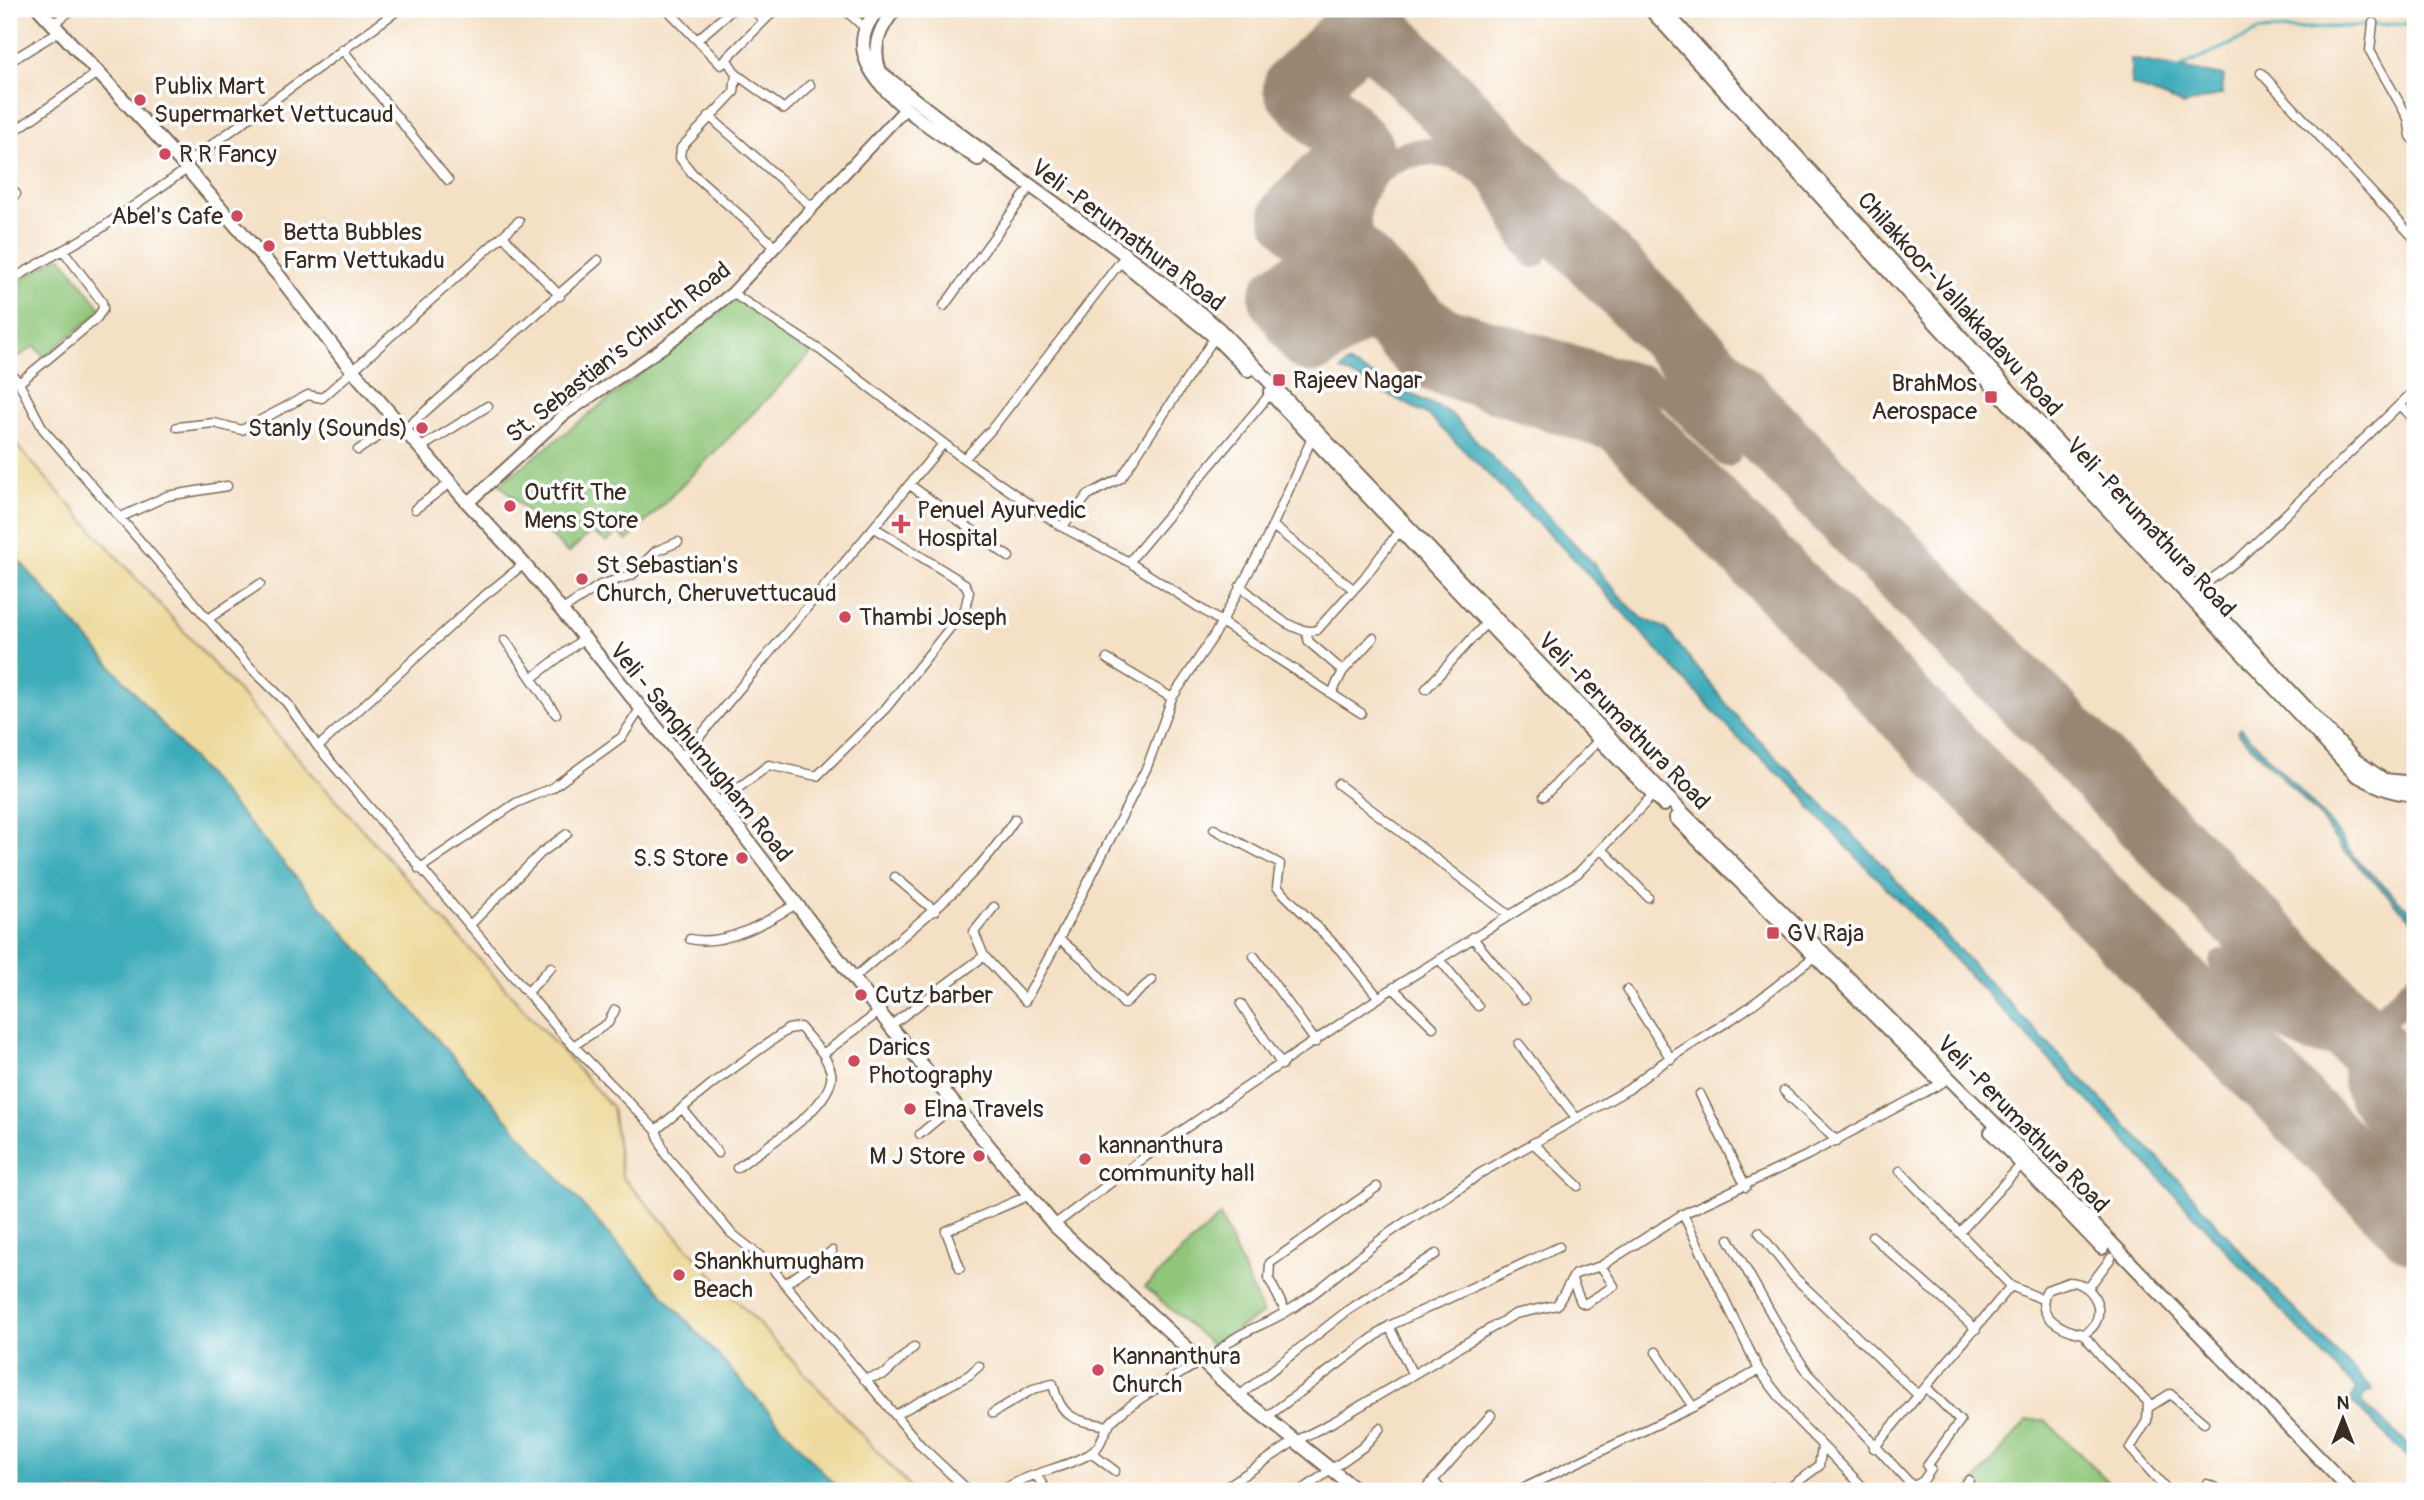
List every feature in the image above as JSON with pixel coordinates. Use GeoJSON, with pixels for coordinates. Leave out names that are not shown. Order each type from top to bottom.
{"type":"FeatureCollection","features":[{"type":"Feature","properties":{"kind":"main road","name":"Veli - Sanghumugham Road"},"geometry":{"type":"LineString","coordinates":[[39,9],[186,167],[450,484],[524,564],[717,804],[890,1026],[1054,1225],[1240,1396],[1358,1491]]}},
{"type":"Feature","properties":{"kind":"main road"},"geometry":{"type":"LineString","coordinates":[[879,9],[866,29],[863,48],[867,65],[878,84],[906,108],[1121,261],[1214,337],[1271,393],[1599,740],[2022,1164],[2339,1491]]}},
{"type":"Feature","properties":{"kind":"main road","name":"Veli -Perumathura Road"},"geometry":{"type":"LineString","coordinates":[[895,9],[878,34],[874,56],[880,72],[992,161],[1154,275],[1218,327],[1667,797],[2032,1162],[2351,1491]]}},
{"type":"Feature","properties":{"kind":"main road","name":"Veli -Perumathura Road"},"geometry":{"type":"LineString","coordinates":[[1650,9],[2008,404],[2356,775],[2378,787],[2405,795],[2415,794]]}},
{"type":"Feature","properties":{"kind":"main road","name":"Chilakkoor-Vallakkadavu Road"},"geometry":{"type":"LineString","coordinates":[[1663,9],[2195,591],[2355,760],[2384,780],[2415,783]]}},
{"type":"Feature","properties":{"kind":"street"},"geometry":{"type":"LineString","coordinates":[[9,61],[55,28],[74,9]]}},
{"type":"Feature","properties":{"kind":"street"},"geometry":{"type":"LineString","coordinates":[[667,9],[721,65]]}},
{"type":"Feature","properties":{"kind":"street"},"geometry":{"type":"LineString","coordinates":[[697,40],[733,9]]}},
{"type":"Feature","properties":{"kind":"street"},"geometry":{"type":"LineString","coordinates":[[752,9],[764,20]]}},
{"type":"Feature","properties":{"kind":"street"},"geometry":{"type":"LineString","coordinates":[[721,65],[776,9]]}},
{"type":"Feature","properties":{"kind":"street"},"geometry":{"type":"LineString","coordinates":[[844,9],[866,29]]}},
{"type":"Feature","properties":{"kind":"street"},"geometry":{"type":"LineString","coordinates":[[9,281],[100,229],[394,13]]}},
{"type":"Feature","properties":{"kind":"street"},"geometry":{"type":"LineString","coordinates":[[2373,23],[2370,51],[2408,118],[2410,136],[2415,142]]}},
{"type":"Feature","properties":{"kind":"street"},"geometry":{"type":"LineString","coordinates":[[342,49],[449,180]]}},
{"type":"Feature","properties":{"kind":"street"},"geometry":{"type":"LineString","coordinates":[[721,65],[726,60],[736,74],[784,109],[810,85]]}},
{"type":"Feature","properties":{"kind":"street"},"geometry":{"type":"LineString","coordinates":[[2262,73],[2415,239]]}},
{"type":"Feature","properties":{"kind":"street"},"geometry":{"type":"LineString","coordinates":[[9,135],[97,74]]}},
{"type":"Feature","properties":{"kind":"street"},"geometry":{"type":"LineString","coordinates":[[736,74],[734,92],[681,148],[680,158],[692,173],[775,246]]}},
{"type":"Feature","properties":{"kind":"street","name":"St. Sebastian's Church Road"},"geometry":{"type":"LineString","coordinates":[[467,503],[564,415],[665,346],[732,293],[906,108]]}},
{"type":"Feature","properties":{"kind":"street"},"geometry":{"type":"LineString","coordinates":[[709,116],[812,207]]}},
{"type":"Feature","properties":{"kind":"street"},"geometry":{"type":"LineString","coordinates":[[9,186],[16,194]]}},
{"type":"Feature","properties":{"kind":"street"},"geometry":{"type":"LineString","coordinates":[[944,306],[1026,193]]}},
{"type":"Feature","properties":{"kind":"street"},"geometry":{"type":"LineString","coordinates":[[177,427],[214,423],[242,430],[308,395],[322,398],[519,221]]}},
{"type":"Feature","properties":{"kind":"street"},"geometry":{"type":"LineString","coordinates":[[503,236],[560,296]]}},
{"type":"Feature","properties":{"kind":"street"},"geometry":{"type":"LineString","coordinates":[[19,383],[96,319],[103,309],[102,302],[63,250]]}},
{"type":"Feature","properties":{"kind":"street"},"geometry":{"type":"LineString","coordinates":[[358,450],[402,426],[560,296],[598,260]]}},
{"type":"Feature","properties":{"kind":"street"},"geometry":{"type":"LineString","coordinates":[[964,459],[991,430],[1121,261]]}},
{"type":"Feature","properties":{"kind":"street"},"geometry":{"type":"LineString","coordinates":[[732,293],[824,352],[943,444],[1062,527],[1129,562],[1361,713]]}},
{"type":"Feature","properties":{"kind":"street"},"geometry":{"type":"LineString","coordinates":[[1062,527],[1088,495],[1121,478],[1214,337]]}},
{"type":"Feature","properties":{"kind":"street"},"geometry":{"type":"LineString","coordinates":[[9,371],[19,383],[43,429],[246,663],[288,703],[318,747],[419,869],[573,1046],[656,1130],[665,1154],[731,1233],[765,1260],[921,1446],[969,1491]]}},
{"type":"Feature","properties":{"kind":"street"},"geometry":{"type":"LineString","coordinates":[[2195,591],[2238,560],[2415,390]]}},
{"type":"Feature","properties":{"kind":"street"},"geometry":{"type":"LineString","coordinates":[[1129,562],[1271,393]]}},
{"type":"Feature","properties":{"kind":"street"},"geometry":{"type":"LineString","coordinates":[[2400,404],[2415,421]]}},
{"type":"Feature","properties":{"kind":"street"},"geometry":{"type":"LineString","coordinates":[[420,448],[488,406]]}},
{"type":"Feature","properties":{"kind":"street"},"geometry":{"type":"LineString","coordinates":[[994,907],[974,932],[984,956],[1025,1000],[1147,768],[1172,698],[1222,621],[1273,526],[1311,438]]}},
{"type":"Feature","properties":{"kind":"street"},"geometry":{"type":"LineString","coordinates":[[681,759],[943,444]]}},
{"type":"Feature","properties":{"kind":"street"},"geometry":{"type":"LineString","coordinates":[[415,509],[450,484]]}},
{"type":"Feature","properties":{"kind":"street"},"geometry":{"type":"LineString","coordinates":[[910,485],[1009,557]]}},
{"type":"Feature","properties":{"kind":"street"},"geometry":{"type":"LineString","coordinates":[[121,517],[167,496],[227,486]]}},
{"type":"Feature","properties":{"kind":"street"},"geometry":{"type":"LineString","coordinates":[[1273,526],[1353,589]]}},
{"type":"Feature","properties":{"kind":"street"},"geometry":{"type":"LineString","coordinates":[[717,804],[769,765],[817,776],[886,708],[965,609],[969,592],[965,584],[875,528]]}},
{"type":"Feature","properties":{"kind":"street"},"geometry":{"type":"LineString","coordinates":[[1240,586],[1293,627],[1306,633],[1317,630],[1400,530]]}},
{"type":"Feature","properties":{"kind":"street"},"geometry":{"type":"LineString","coordinates":[[561,611],[600,585],[632,575],[656,551],[678,542]]}},
{"type":"Feature","properties":{"kind":"street"},"geometry":{"type":"LineString","coordinates":[[318,747],[479,600],[524,564]]}},
{"type":"Feature","properties":{"kind":"street"},"geometry":{"type":"LineString","coordinates":[[208,620],[260,584]]}},
{"type":"Feature","properties":{"kind":"street"},"geometry":{"type":"LineString","coordinates":[[1426,689],[1487,622]]}},
{"type":"Feature","properties":{"kind":"street"},"geometry":{"type":"LineString","coordinates":[[1306,633],[1309,642],[1343,671]]}},
{"type":"Feature","properties":{"kind":"street"},"geometry":{"type":"LineString","coordinates":[[1332,693],[1343,671],[1374,638]]}},
{"type":"Feature","properties":{"kind":"street"},"geometry":{"type":"LineString","coordinates":[[532,678],[583,639]]}},
{"type":"Feature","properties":{"kind":"street"},"geometry":{"type":"LineString","coordinates":[[505,640],[556,714]]}},
{"type":"Feature","properties":{"kind":"street"},"geometry":{"type":"LineString","coordinates":[[1107,659],[1172,698]]}},
{"type":"Feature","properties":{"kind":"street"},"geometry":{"type":"LineString","coordinates":[[419,869],[516,803],[552,788],[622,737],[640,709]]}},
{"type":"Feature","properties":{"kind":"street"},"geometry":{"type":"LineString","coordinates":[[1544,796],[1599,740]]}},
{"type":"Feature","properties":{"kind":"street"},"geometry":{"type":"LineString","coordinates":[[1338,784],[1509,915]]}},
{"type":"Feature","properties":{"kind":"street"},"geometry":{"type":"LineString","coordinates":[[1054,1225],[1165,1142],[1393,988],[1578,873],[1653,795]]}},
{"type":"Feature","properties":{"kind":"street"},"geometry":{"type":"LineString","coordinates":[[853,979],[935,911],[997,848],[1015,819]]}},
{"type":"Feature","properties":{"kind":"street"},"geometry":{"type":"LineString","coordinates":[[1214,829],[1280,864],[1277,887],[1340,950],[1379,998]]}},
{"type":"Feature","properties":{"kind":"street"},"geometry":{"type":"LineString","coordinates":[[469,926],[541,853],[567,834]]}},
{"type":"Feature","properties":{"kind":"street"},"geometry":{"type":"LineString","coordinates":[[1602,849],[1648,897]]}},
{"type":"Feature","properties":{"kind":"street"},"geometry":{"type":"LineString","coordinates":[[895,877],[935,911]]}},
{"type":"Feature","properties":{"kind":"street"},"geometry":{"type":"LineString","coordinates":[[690,939],[705,942],[766,923],[796,904]]}},
{"type":"Feature","properties":{"kind":"street"},"geometry":{"type":"LineString","coordinates":[[1472,937],[1524,1000]]}},
{"type":"Feature","properties":{"kind":"street"},"geometry":{"type":"LineString","coordinates":[[1059,939],[1086,961],[1124,1004],[1152,980]]}},
{"type":"Feature","properties":{"kind":"street"},"geometry":{"type":"LineString","coordinates":[[890,1026],[984,956]]}},
{"type":"Feature","properties":{"kind":"street"},"geometry":{"type":"LineString","coordinates":[[1254,956],[1316,1042]]}},
{"type":"Feature","properties":{"kind":"street"},"geometry":{"type":"LineString","coordinates":[[1001,1491],[1022,1477],[1036,1475],[1091,1453],[1101,1445],[1109,1426],[1204,1363],[1229,1340],[1286,1312],[1336,1279],[1401,1225],[1671,1059],[1699,1037],[1749,1007],[1814,957]]}},
{"type":"Feature","properties":{"kind":"street"},"geometry":{"type":"LineString","coordinates":[[1438,959],[1478,1006]]}},
{"type":"Feature","properties":{"kind":"street"},"geometry":{"type":"LineString","coordinates":[[527,993],[551,967]]}},
{"type":"Feature","properties":{"kind":"street"},"geometry":{"type":"LineString","coordinates":[[1393,988],[1433,1027]]}},
{"type":"Feature","properties":{"kind":"street"},"geometry":{"type":"LineString","coordinates":[[1627,990],[1671,1059]]}},
{"type":"Feature","properties":{"kind":"street"},"geometry":{"type":"LineString","coordinates":[[1241,1004],[1282,1065]]}},
{"type":"Feature","properties":{"kind":"street"},"geometry":{"type":"LineString","coordinates":[[573,1046],[608,1023],[615,1010]]}},
{"type":"Feature","properties":{"kind":"street"},"geometry":{"type":"LineString","coordinates":[[824,1054],[879,1012]]}},
{"type":"Feature","properties":{"kind":"street"},"geometry":{"type":"LineString","coordinates":[[656,1130],[794,1027],[800,1027],[824,1054],[831,1074],[824,1097],[811,1112],[737,1168]]}},
{"type":"Feature","properties":{"kind":"street"},"geometry":{"type":"LineString","coordinates":[[1519,1044],[1577,1119]]}},
{"type":"Feature","properties":{"kind":"street"},"geometry":{"type":"LineString","coordinates":[[1220,1491],[1292,1443],[1299,1442],[1515,1314],[1557,1305],[1575,1274],[1601,1266],[1682,1214],[1746,1187],[1942,1083]]}},
{"type":"Feature","properties":{"kind":"street"},"geometry":{"type":"LineString","coordinates":[[1784,1091],[1837,1141]]}},
{"type":"Feature","properties":{"kind":"street"},"geometry":{"type":"LineString","coordinates":[[1700,1094],[1746,1187]]}},
{"type":"Feature","properties":{"kind":"street"},"geometry":{"type":"LineString","coordinates":[[920,1134],[955,1105]]}},
{"type":"Feature","properties":{"kind":"street"},"geometry":{"type":"LineString","coordinates":[[682,1108],[718,1153]]}},
{"type":"Feature","properties":{"kind":"street"},"geometry":{"type":"LineString","coordinates":[[1533,1143],[1578,1186]]}},
{"type":"Feature","properties":{"kind":"street"},"geometry":{"type":"LineString","coordinates":[[1959,1233],[2022,1164]]}},
{"type":"Feature","properties":{"kind":"street"},"geometry":{"type":"LineString","coordinates":[[1900,1171],[2011,1286],[2042,1299]]}},
{"type":"Feature","properties":{"kind":"street"},"geometry":{"type":"LineString","coordinates":[[1286,1312],[1269,1279],[1270,1264],[1377,1187]]}},
{"type":"Feature","properties":{"kind":"street"},"geometry":{"type":"LineString","coordinates":[[960,1268],[946,1231],[1030,1195]]}},
{"type":"Feature","properties":{"kind":"street"},"geometry":{"type":"LineString","coordinates":[[1682,1214],[1759,1370],[1822,1447],[1867,1491]]}},
{"type":"Feature","properties":{"kind":"street"},"geometry":{"type":"LineString","coordinates":[[1759,1232],[1793,1276],[1919,1396]]}},
{"type":"Feature","properties":{"kind":"street"},"geometry":{"type":"LineString","coordinates":[[1872,1236],[1976,1329]]}},
{"type":"Feature","properties":{"kind":"street"},"geometry":{"type":"LineString","coordinates":[[1729,1239],[1789,1345],[1809,1374],[1914,1489],[1923,1481],[1931,1469],[1927,1466],[1960,1421],[1926,1387]]}},
{"type":"Feature","properties":{"kind":"street"},"geometry":{"type":"LineString","coordinates":[[1268,1416],[1390,1326],[1559,1247]]}},
{"type":"Feature","properties":{"kind":"street"},"geometry":{"type":"LineString","coordinates":[[785,1284],[832,1251]]}},
{"type":"Feature","properties":{"kind":"street"},"geometry":{"type":"LineString","coordinates":[[1240,1396],[1347,1311],[1436,1254]]}},
{"type":"Feature","properties":{"kind":"street"},"geometry":{"type":"LineString","coordinates":[[2089,1287],[2111,1258]]}},
{"type":"Feature","properties":{"kind":"street"},"geometry":{"type":"LineString","coordinates":[[1572,1280],[1585,1304],[1614,1286],[1601,1266]]}},
{"type":"Feature","properties":{"kind":"street"},"geometry":{"type":"LineString","coordinates":[[2083,1334],[2096,1324],[2099,1314],[2095,1294],[2089,1287],[2078,1282],[2056,1285],[2047,1290],[2042,1299],[2046,1315],[2055,1323],[2083,1334],[2103,1358],[2145,1395],[2149,1407],[2147,1421],[2130,1448],[2168,1491]]}},
{"type":"Feature","properties":{"kind":"street"},"geometry":{"type":"LineString","coordinates":[[1874,1448],[2011,1286]]}},
{"type":"Feature","properties":{"kind":"street"},"geometry":{"type":"LineString","coordinates":[[1390,1326],[1412,1373]]}},
{"type":"Feature","properties":{"kind":"street"},"geometry":{"type":"LineString","coordinates":[[864,1379],[885,1374],[914,1347]]}},
{"type":"Feature","properties":{"kind":"street"},"geometry":{"type":"LineString","coordinates":[[1656,1352],[1693,1407]]}},
{"type":"Feature","properties":{"kind":"street"},"geometry":{"type":"LineString","coordinates":[[895,1415],[969,1375],[979,1366]]}},
{"type":"Feature","properties":{"kind":"street"},"geometry":{"type":"LineString","coordinates":[[1518,1491],[1532,1488],[1693,1407],[1759,1370]]}},
{"type":"Feature","properties":{"kind":"street"},"geometry":{"type":"LineString","coordinates":[[993,1413],[1033,1389],[1053,1384],[1057,1403],[1075,1421],[1109,1426]]}},
{"type":"Feature","properties":{"kind":"street"},"geometry":{"type":"LineString","coordinates":[[2149,1407],[2170,1394],[2204,1423]]}},
{"type":"Feature","properties":{"kind":"street"},"geometry":{"type":"LineString","coordinates":[[1424,1491],[1491,1415]]}},
{"type":"Feature","properties":{"kind":"street"},"geometry":{"type":"LineString","coordinates":[[1301,1491],[1363,1447],[1380,1428]]}},
{"type":"Feature","properties":{"kind":"street"},"geometry":{"type":"LineString","coordinates":[[1784,1491],[1819,1466],[1822,1447]]}},
{"type":"Feature","properties":{"kind":"street"},"geometry":{"type":"LineString","coordinates":[[1091,1453],[1115,1471]]}},
{"type":"Feature","properties":{"kind":"street"},"geometry":{"type":"LineString","coordinates":[[1036,1475],[1047,1491]]}},
{"type":"Feature","properties":{"kind":"street"},"geometry":{"type":"LineString","coordinates":[[1433,1480],[1441,1491]]}},
{"type":"Feature","properties":{"kind":"street"},"geometry":{"type":"LineString","coordinates":[[1960,1491],[1969,1480]]}},
{"type":"Feature","properties":{"kind":"street"},"geometry":{"type":"LineString","coordinates":[[2198,1491],[2207,1484],[2222,1491]]}},
{"type":"Feature","properties":{"kind":"street"},"geometry":{"type":"LineString","coordinates":[[1761,1491],[1771,1487],[1779,1491]]}},
{"type":"Feature","properties":{"kind":"green space"},"geometry":{"type":"Polygon","coordinates":[[[61,256],[102,310],[44,357],[35,346],[9,363],[9,287],[61,256]]]}},
{"type":"Feature","properties":{"kind":"green space"},"geometry":{"type":"Polygon","coordinates":[[[736,299],[812,353],[627,541],[619,532],[607,542],[591,532],[568,553],[500,484],[736,299]]]}},
{"type":"Feature","properties":{"kind":"green space"},"geometry":{"type":"Polygon","coordinates":[[[1220,1216],[1263,1314],[1211,1344],[1145,1287],[1220,1216]]]}},
{"type":"Feature","properties":{"kind":"green space"},"geometry":{"type":"Polygon","coordinates":[[[2027,1420],[2045,1420],[2118,1491],[1967,1491],[2027,1420]]]}},
{"type":"Feature","properties":{"kind":"sand"},"geometry":{"type":"Polygon","coordinates":[[[9,437],[612,1107],[622,1177],[914,1491],[840,1491],[585,1208],[9,549],[9,437]]]}},
{"type":"Feature","properties":{"kind":"water"},"geometry":{"type":"Polygon","coordinates":[[[2131,59],[2224,76],[2222,94],[2184,105],[2132,85],[2131,59]]]}},
{"type":"Feature","properties":{"kind":"water"},"geometry":{"type":"Polygon","coordinates":[[[1347,363],[1450,413],[1589,559],[1624,601],[1642,618],[1665,628],[1741,722],[1875,857],[1983,976],[2174,1175],[2266,1280],[2373,1390],[2365,1394],[2362,1403],[2415,1451],[2415,1465],[2351,1401],[2357,1388],[2330,1363],[2086,1098],[1811,809],[1804,796],[1737,737],[1576,561],[1428,415],[1341,370],[1347,363]]]}},
{"type":"Feature","properties":{"kind":"water"},"geometry":{"type":"Polygon","coordinates":[[[9,549],[585,1208],[840,1491],[9,1491],[9,549]]]}},
{"type":"Feature","properties":{"kind":"water"},"geometry":{"type":"Polygon","coordinates":[[[2241,728],[2330,823],[2355,858],[2415,916],[2415,923],[2342,849],[2318,815],[2237,731],[2241,728]]]}},
{"type":"Feature","properties":{"kind":"waterway"},"geometry":{"type":"LineString","coordinates":[[2177,69],[2259,31],[2415,23]]}},
{"type":"Feature","properties":{"kind":"taxiway"},"geometry":{"type":"LineString","coordinates":[[1534,254],[1495,185],[1475,166],[1459,158],[1426,152],[1395,159],[1381,168],[1370,180],[1359,201],[1357,222],[1362,238],[1430,308],[1448,321],[1644,380],[1673,397],[1727,453]]}},
{"type":"Feature","properties":{"kind":"taxiway"},"geometry":{"type":"LineString","coordinates":[[2223,963],[2275,1017],[2293,1031],[2312,1040],[2333,1042],[2356,1036],[2381,1020],[2365,1042],[2357,1062],[2357,1080],[2371,1113],[2415,1161]]}},
{"type":"Feature","properties":{"kind":"taxiway"},"geometry":{"type":"LineString","coordinates":[[2381,1020],[2415,987]]}},
{"type":"Feature","properties":{"kind":"runway"},"geometry":{"type":"LineString","coordinates":[[2415,1093],[1367,22],[1298,87],[1359,150],[1295,215],[1338,261],[1284,297],[1312,338],[1372,296],[1429,355],[1623,419],[2415,1229]]}},
{"type":"Feature","properties":{"kind":"railway"},"geometry":{"type":"LineString","coordinates":[[2133,9],[2289,14],[2379,9]]}},
{"type":"Feature","properties":{"kind":"place","name":"Publix Mart Supermarket Vettucaud"},"geometry":{"type":"Point","coordinates":[140,100]}},
{"type":"Feature","properties":{"kind":"place","name":"R R Fancy"},"geometry":{"type":"Point","coordinates":[165,154]}},
{"type":"Feature","properties":{"kind":"place","name":"Abel's Cafe"},"geometry":{"type":"Point","coordinates":[237,216]}},
{"type":"Feature","properties":{"kind":"place","name":"Betta Bubbles Farm Vettukadu"},"geometry":{"type":"Point","coordinates":[269,246]}},
{"type":"Feature","properties":{"kind":"place","name":"Rajeev Nagar"},"geometry":{"type":"Point","coordinates":[1279,380]}},
{"type":"Feature","properties":{"kind":"place","name":"BrahMos Aerospace"},"geometry":{"type":"Point","coordinates":[1991,397]}},
{"type":"Feature","properties":{"kind":"place","name":"Stanly (Sounds)"},"geometry":{"type":"Point","coordinates":[422,428]}},
{"type":"Feature","properties":{"kind":"place","name":"Outfit The Mens Store"},"geometry":{"type":"Point","coordinates":[510,506]}},
{"type":"Feature","properties":{"kind":"place","name":"Penuel Ayurvedic Hospital"},"geometry":{"type":"Point","coordinates":[901,524]}},
{"type":"Feature","properties":{"kind":"place","name":"St Sebastian's Church, Cheruvettucaud"},"geometry":{"type":"Point","coordinates":[582,579]}},
{"type":"Feature","properties":{"kind":"place","name":"Thambi Joseph"},"geometry":{"type":"Point","coordinates":[845,617]}},
{"type":"Feature","properties":{"kind":"place","name":"S.S Store"},"geometry":{"type":"Point","coordinates":[742,858]}},
{"type":"Feature","properties":{"kind":"place","name":"GV Raja"},"geometry":{"type":"Point","coordinates":[1773,933]}},
{"type":"Feature","properties":{"kind":"place","name":"Cutz barber"},"geometry":{"type":"Point","coordinates":[861,995]}},
{"type":"Feature","properties":{"kind":"place","name":"Darics Photography"},"geometry":{"type":"Point","coordinates":[854,1061]}},
{"type":"Feature","properties":{"kind":"place","name":"Elna Travels"},"geometry":{"type":"Point","coordinates":[910,1109]}},
{"type":"Feature","properties":{"kind":"place","name":"M J Store"},"geometry":{"type":"Point","coordinates":[979,1156]}},
{"type":"Feature","properties":{"kind":"place","name":"kannanthura community hall"},"geometry":{"type":"Point","coordinates":[1085,1159]}},
{"type":"Feature","properties":{"kind":"place","name":"Shankhumugham Beach"},"geometry":{"type":"Point","coordinates":[679,1275]}},
{"type":"Feature","properties":{"kind":"place","name":"Kannanthura Church"},"geometry":{"type":"Point","coordinates":[1098,1370]}}]}
